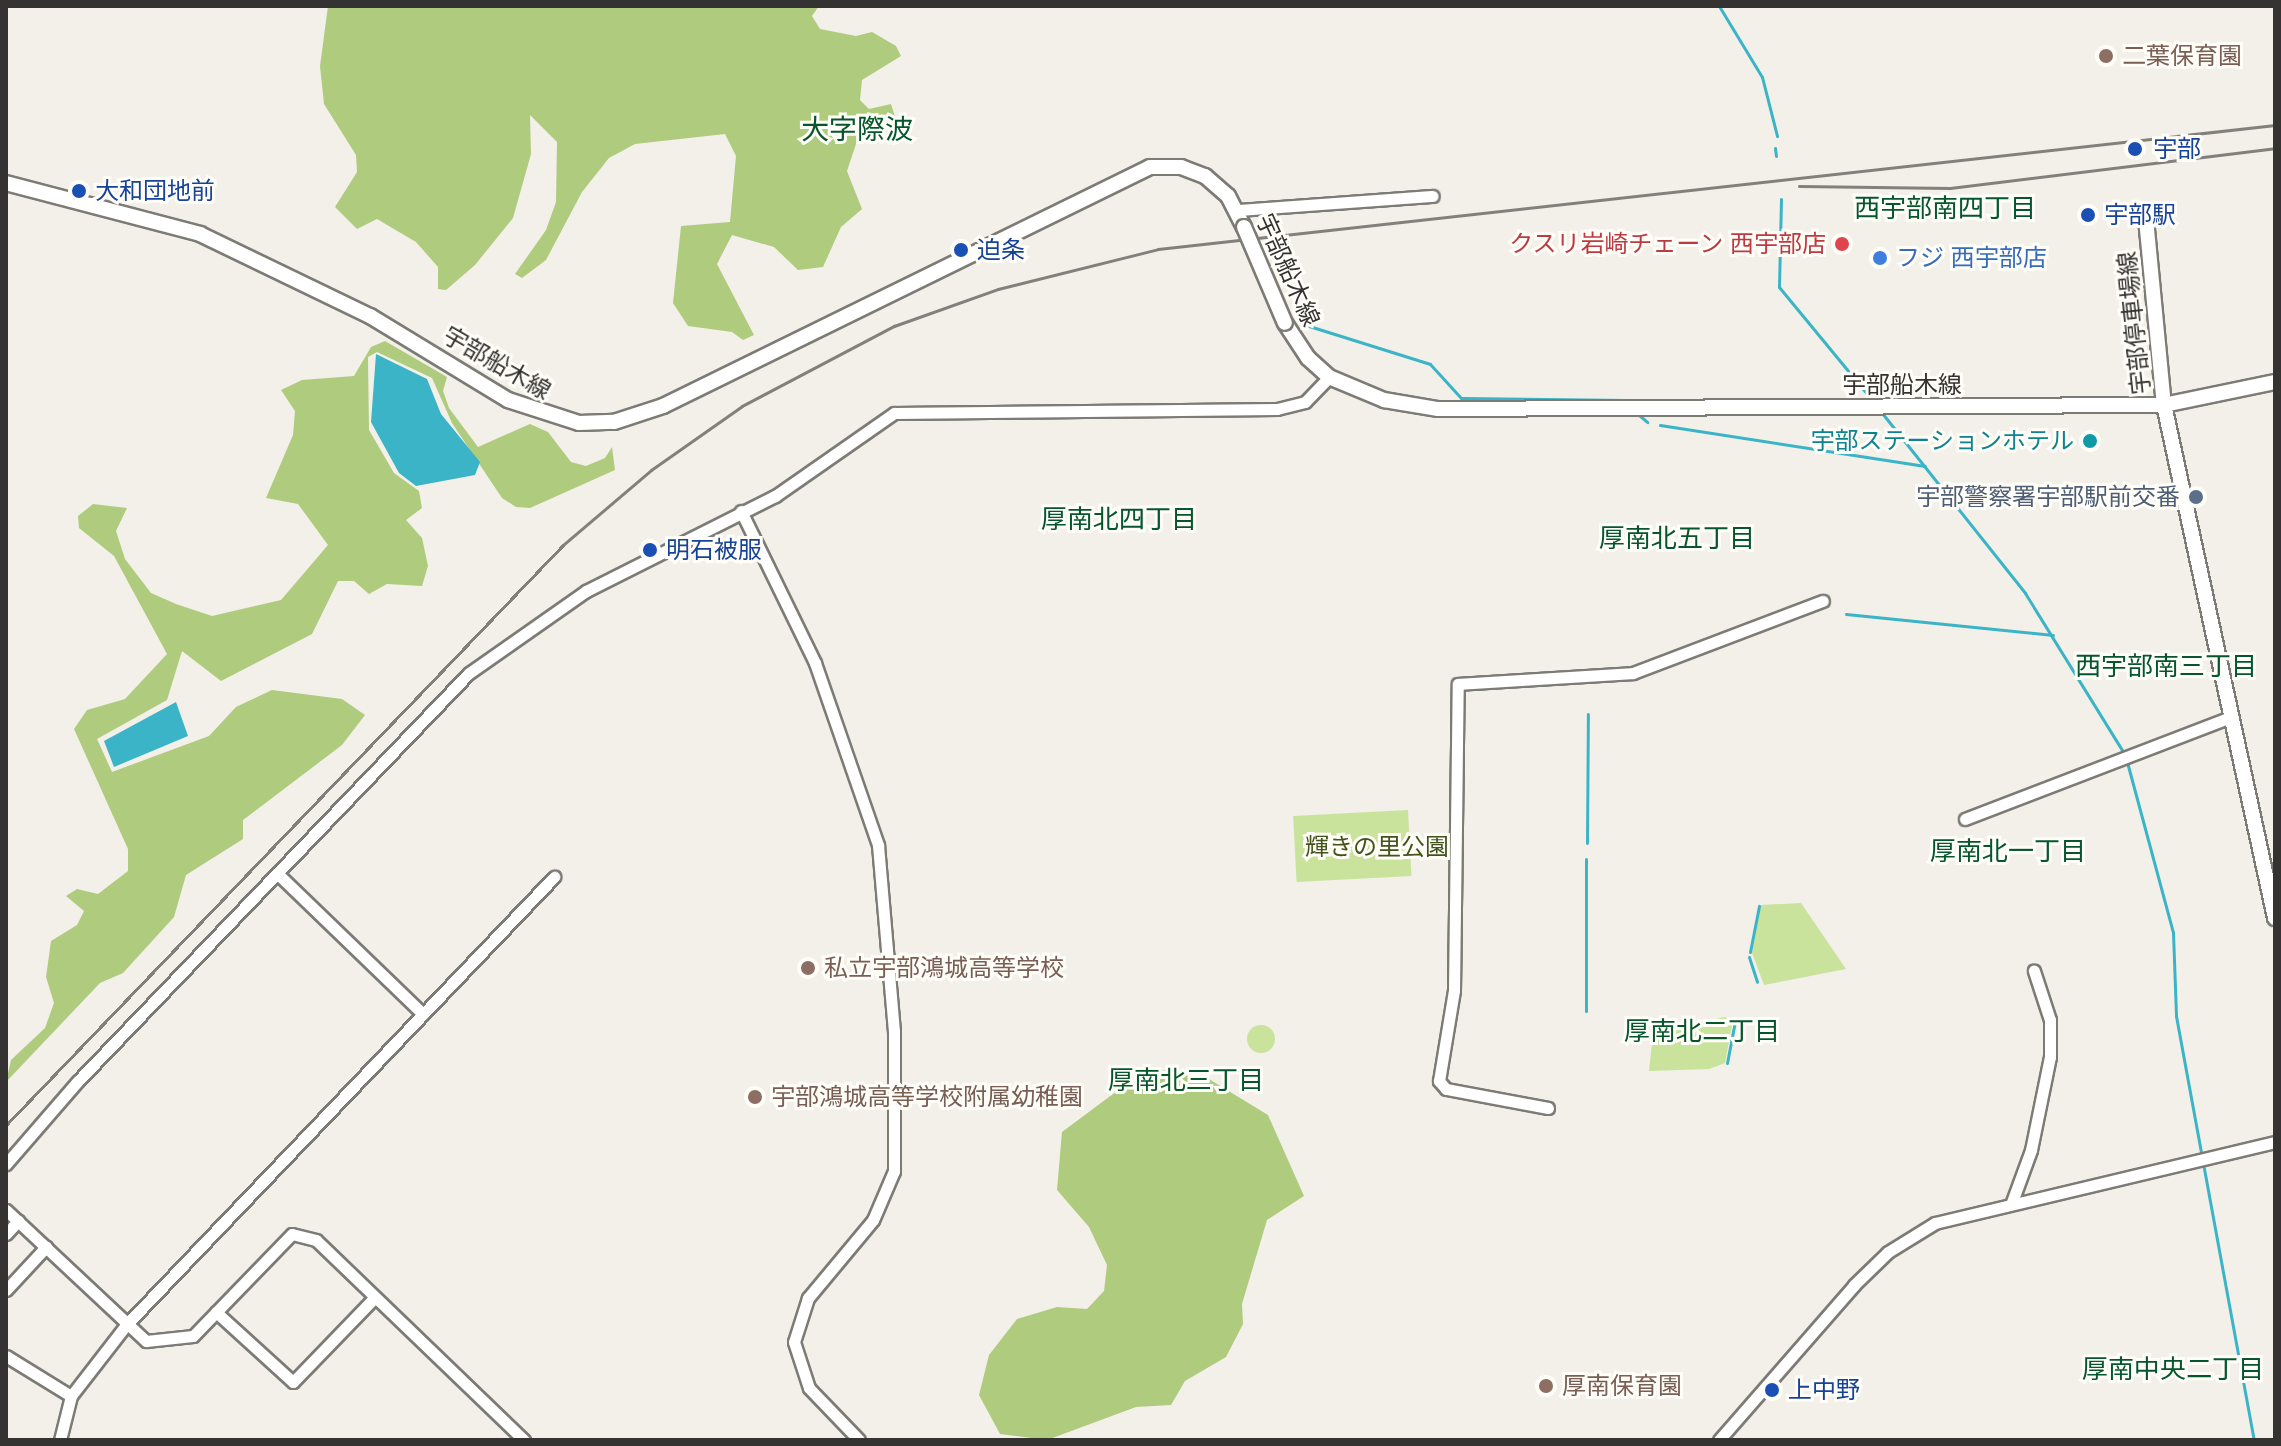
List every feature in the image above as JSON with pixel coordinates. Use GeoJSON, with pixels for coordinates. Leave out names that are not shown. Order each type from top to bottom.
{"type":"FeatureCollection","features":[{"type":"Feature","properties":{"kind":"main road","name":"宇部船木線"},"geometry":{"type":"LineString","coordinates":[[6,183],[200,234],[370,316],[530,410],[587,424],[663,406],[1136,171],[1170,166],[1192,170],[1217,184],[1237,210],[1285,323],[1308,358],[1329,377],[1384,400],[1438,409],[2164,405]]}},
{"type":"Feature","properties":{"kind":"main road","name":"宇部停車場線"},"geometry":{"type":"LineString","coordinates":[[2146,219],[2149,283],[2164,405],[2275,382]]}},
{"type":"Feature","properties":{"kind":"main road"},"geometry":{"type":"LineString","coordinates":[[2164,405],[2275,918]]}},
{"type":"Feature","properties":{"kind":"street"},"geometry":{"type":"LineString","coordinates":[[1237,210],[1433,196]]}},
{"type":"Feature","properties":{"kind":"street"},"geometry":{"type":"LineString","coordinates":[[6,1164],[469,673],[586,591],[741,511],[906,409],[1277,409],[1305,402],[1329,377]]}},
{"type":"Feature","properties":{"kind":"street"},"geometry":{"type":"LineString","coordinates":[[741,511],[815,663],[878,845],[894,1031],[894,1171],[873,1220],[808,1298],[794,1342],[809,1388],[859,1440]]}},
{"type":"Feature","properties":{"kind":"street"},"geometry":{"type":"LineString","coordinates":[[1548,1108],[1446,1089],[1439,1081],[1454,990],[1458,684],[1633,673],[1823,601]]}},
{"type":"Feature","properties":{"kind":"street"},"geometry":{"type":"LineString","coordinates":[[1965,819],[2231,717]]}},
{"type":"Feature","properties":{"kind":"street"},"geometry":{"type":"LineString","coordinates":[[279,875],[423,1014]]}},
{"type":"Feature","properties":{"kind":"street"},"geometry":{"type":"LineString","coordinates":[[60,1440],[71,1396],[126,1325],[554,877]]}},
{"type":"Feature","properties":{"kind":"street"},"geometry":{"type":"LineString","coordinates":[[2012,1202],[2031,1150],[2050,1057],[2048,1008],[2034,971]]}},
{"type":"Feature","properties":{"kind":"street"},"geometry":{"type":"LineString","coordinates":[[1719,1440],[1888,1252],[1935,1223],[2012,1202],[2275,1142]]}},
{"type":"Feature","properties":{"kind":"street"},"geometry":{"type":"LineString","coordinates":[[6,1210],[146,1341],[182,1339],[216,1312],[292,1234],[316,1240],[524,1440]]}},
{"type":"Feature","properties":{"kind":"street"},"geometry":{"type":"LineString","coordinates":[[6,1234],[18,1221]]}},
{"type":"Feature","properties":{"kind":"street"},"geometry":{"type":"LineString","coordinates":[[6,1290],[46,1247]]}},
{"type":"Feature","properties":{"kind":"street"},"geometry":{"type":"LineString","coordinates":[[216,1312],[293,1382],[375,1297]]}},
{"type":"Feature","properties":{"kind":"street"},"geometry":{"type":"LineString","coordinates":[[6,1356],[71,1396]]}},
{"type":"Feature","properties":{"kind":"green space"},"geometry":{"type":"Polygon","coordinates":[[[328,6],[819,6],[812,16],[820,29],[856,36],[872,32],[896,46],[901,56],[862,80],[860,100],[869,109],[891,104],[896,120],[859,135],[847,171],[862,209],[841,227],[823,267],[798,270],[774,247],[732,235],[717,264],[754,335],[743,340],[732,332],[688,326],[673,303],[681,226],[730,222],[736,156],[725,134],[635,144],[609,158],[582,192],[546,260],[522,278],[515,274],[546,230],[556,202],[557,142],[530,115],[531,154],[513,218],[475,265],[446,290],[438,289],[438,267],[416,242],[377,219],[357,229],[335,207],[357,172],[356,155],[324,104],[320,66],[328,6]]]}},
{"type":"Feature","properties":{"kind":"green space"},"geometry":{"type":"Polygon","coordinates":[[[385,341],[447,377],[443,391],[449,408],[478,447],[530,424],[548,432],[571,462],[586,466],[605,458],[612,447],[615,470],[530,508],[516,507],[502,498],[452,423],[432,378],[377,352],[368,357],[369,430],[394,473],[419,491],[422,508],[406,520],[422,538],[428,566],[422,586],[387,584],[369,594],[354,581],[338,581],[312,634],[221,681],[182,651],[167,700],[97,739],[112,772],[209,736],[236,707],[272,690],[342,699],[365,715],[342,745],[243,820],[243,839],[186,875],[174,917],[123,973],[100,983],[6,1082],[11,1060],[45,1028],[54,1003],[46,977],[51,941],[77,925],[84,911],[66,896],[77,889],[98,894],[128,871],[128,849],[74,729],[87,710],[125,699],[167,654],[114,556],[79,528],[78,516],[93,504],[127,508],[116,531],[125,559],[151,593],[176,604],[212,616],[281,600],[328,545],[298,504],[266,498],[293,435],[295,411],[281,390],[302,380],[354,376],[371,347],[385,341]]]}},
{"type":"Feature","properties":{"kind":"green space","name":"輝きの里公園"},"geometry":{"type":"Polygon","coordinates":[[[1408,810],[1411,876],[1297,882],[1293,816],[1408,810]]]}},
{"type":"Feature","properties":{"kind":"green space"},"geometry":{"type":"Polygon","coordinates":[[[1801,903],[1846,969],[1764,985],[1752,953],[1761,905],[1801,903]]]}},
{"type":"Feature","properties":{"kind":"green space"},"geometry":{"type":"Polygon","coordinates":[[[1725,1017],[1733,1020],[1725,1063],[1709,1069],[1649,1071],[1653,1034],[1725,1017]]]}},
{"type":"Feature","properties":{"kind":"green space"},"geometry":{"type":"Polygon","coordinates":[[[1261,1025],[1271,1029],[1275,1039],[1271,1049],[1261,1053],[1251,1049],[1247,1039],[1251,1029],[1261,1025]]]}},
{"type":"Feature","properties":{"kind":"green space"},"geometry":{"type":"Polygon","coordinates":[[[1168,1069],[1204,1076],[1268,1115],[1304,1196],[1267,1220],[1242,1304],[1243,1324],[1226,1357],[1185,1381],[1171,1405],[1136,1407],[1047,1440],[1000,1434],[979,1395],[989,1355],[1017,1319],[1057,1307],[1087,1309],[1104,1291],[1107,1265],[1089,1227],[1057,1190],[1062,1132],[1121,1088],[1168,1069]]]}},
{"type":"Feature","properties":{"kind":"water"},"geometry":{"type":"Polygon","coordinates":[[[376,354],[427,379],[441,414],[480,462],[475,475],[416,486],[399,473],[371,422],[376,354]]]}},
{"type":"Feature","properties":{"kind":"water"},"geometry":{"type":"Polygon","coordinates":[[[176,702],[188,736],[114,767],[104,741],[176,702]]]}},
{"type":"Feature","properties":{"kind":"waterway"},"geometry":{"type":"LineString","coordinates":[[1719,6],[1762,77],[1777,136]]}},
{"type":"Feature","properties":{"kind":"waterway"},"geometry":{"type":"LineString","coordinates":[[1775,148],[1776,156]]}},
{"type":"Feature","properties":{"kind":"waterway"},"geometry":{"type":"LineString","coordinates":[[1781,199],[1779,287],[1873,401]]}},
{"type":"Feature","properties":{"kind":"waterway"},"geometry":{"type":"LineString","coordinates":[[1309,326],[1430,364],[1461,398],[1626,400]]}},
{"type":"Feature","properties":{"kind":"waterway"},"geometry":{"type":"LineString","coordinates":[[1882,413],[2025,593],[2125,755]]}},
{"type":"Feature","properties":{"kind":"waterway"},"geometry":{"type":"LineString","coordinates":[[1639,415],[1647,422]]}},
{"type":"Feature","properties":{"kind":"waterway"},"geometry":{"type":"LineString","coordinates":[[1660,425],[1925,466]]}},
{"type":"Feature","properties":{"kind":"waterway"},"geometry":{"type":"LineString","coordinates":[[1846,614],[2053,635]]}},
{"type":"Feature","properties":{"kind":"waterway"},"geometry":{"type":"LineString","coordinates":[[1587,843],[1588,714]]}},
{"type":"Feature","properties":{"kind":"waterway"},"geometry":{"type":"LineString","coordinates":[[2127,762],[2173,933],[2176,1016],[2254,1440]]}},
{"type":"Feature","properties":{"kind":"waterway"},"geometry":{"type":"LineString","coordinates":[[1586,859],[1586,1011]]}},
{"type":"Feature","properties":{"kind":"waterway"},"geometry":{"type":"LineString","coordinates":[[1750,952],[1759,906]]}},
{"type":"Feature","properties":{"kind":"waterway"},"geometry":{"type":"LineString","coordinates":[[1749,957],[1757,982]]}},
{"type":"Feature","properties":{"kind":"waterway"},"geometry":{"type":"LineString","coordinates":[[1727,1063],[1735,1021]]}},
{"type":"Feature","properties":{"kind":"railway"},"geometry":{"type":"LineString","coordinates":[[6,1125],[563,545],[651,470],[742,406],[894,326],[998,289],[1158,249],[2275,125]]}},
{"type":"Feature","properties":{"kind":"railway"},"geometry":{"type":"LineString","coordinates":[[1799,186],[1950,188],[2275,148]]}},
{"type":"Feature","properties":{"kind":"place","name":"二葉保育園"},"geometry":{"type":"Point","coordinates":[2106,56]}},
{"type":"Feature","properties":{"kind":"place","name":"宇部"},"geometry":{"type":"Point","coordinates":[2135,149]}},
{"type":"Feature","properties":{"kind":"place","name":"大和団地前"},"geometry":{"type":"Point","coordinates":[79,191]}},
{"type":"Feature","properties":{"kind":"place","name":"宇部駅"},"geometry":{"type":"Point","coordinates":[2088,215]}},
{"type":"Feature","properties":{"kind":"place","name":"クスリ岩崎チェーン 西宇部店"},"geometry":{"type":"Point","coordinates":[1842,244]}},
{"type":"Feature","properties":{"kind":"place","name":"迫条"},"geometry":{"type":"Point","coordinates":[961,250]}},
{"type":"Feature","properties":{"kind":"place","name":"フジ 西宇部店"},"geometry":{"type":"Point","coordinates":[1880,258]}},
{"type":"Feature","properties":{"kind":"place","name":"宇部ステーションホテル"},"geometry":{"type":"Point","coordinates":[2090,441]}},
{"type":"Feature","properties":{"kind":"place","name":"宇部警察署宇部駅前交番"},"geometry":{"type":"Point","coordinates":[2196,497]}},
{"type":"Feature","properties":{"kind":"place","name":"明石被服"},"geometry":{"type":"Point","coordinates":[650,550]}},
{"type":"Feature","properties":{"kind":"place","name":"私立宇部鴻城高等学校"},"geometry":{"type":"Point","coordinates":[808,968]}},
{"type":"Feature","properties":{"kind":"place","name":"宇部鴻城高等学校附属幼稚園"},"geometry":{"type":"Point","coordinates":[755,1097]}},
{"type":"Feature","properties":{"kind":"place","name":"厚南保育園"},"geometry":{"type":"Point","coordinates":[1546,1386]}},
{"type":"Feature","properties":{"kind":"place","name":"上中野"},"geometry":{"type":"Point","coordinates":[1772,1390]}},
{"type":"Feature","properties":{"kind":"district","name":"大字際波"},"geometry":{"type":"Point","coordinates":[857,130]}},
{"type":"Feature","properties":{"kind":"district","name":"西宇部南四丁目"},"geometry":{"type":"Point","coordinates":[1945,209]}},
{"type":"Feature","properties":{"kind":"district","name":"厚南北四丁目"},"geometry":{"type":"Point","coordinates":[1119,520]}},
{"type":"Feature","properties":{"kind":"district","name":"厚南北五丁目"},"geometry":{"type":"Point","coordinates":[1677,539]}},
{"type":"Feature","properties":{"kind":"district","name":"西宇部南三丁目"},"geometry":{"type":"Point","coordinates":[2166,667]}},
{"type":"Feature","properties":{"kind":"district","name":"厚南北一丁目"},"geometry":{"type":"Point","coordinates":[2008,852]}},
{"type":"Feature","properties":{"kind":"district","name":"厚南北二丁目"},"geometry":{"type":"Point","coordinates":[1702,1032]}},
{"type":"Feature","properties":{"kind":"district","name":"厚南北三丁目"},"geometry":{"type":"Point","coordinates":[1186,1081]}},
{"type":"Feature","properties":{"kind":"district","name":"厚南中央二丁目"},"geometry":{"type":"Point","coordinates":[2173,1370]}}]}
